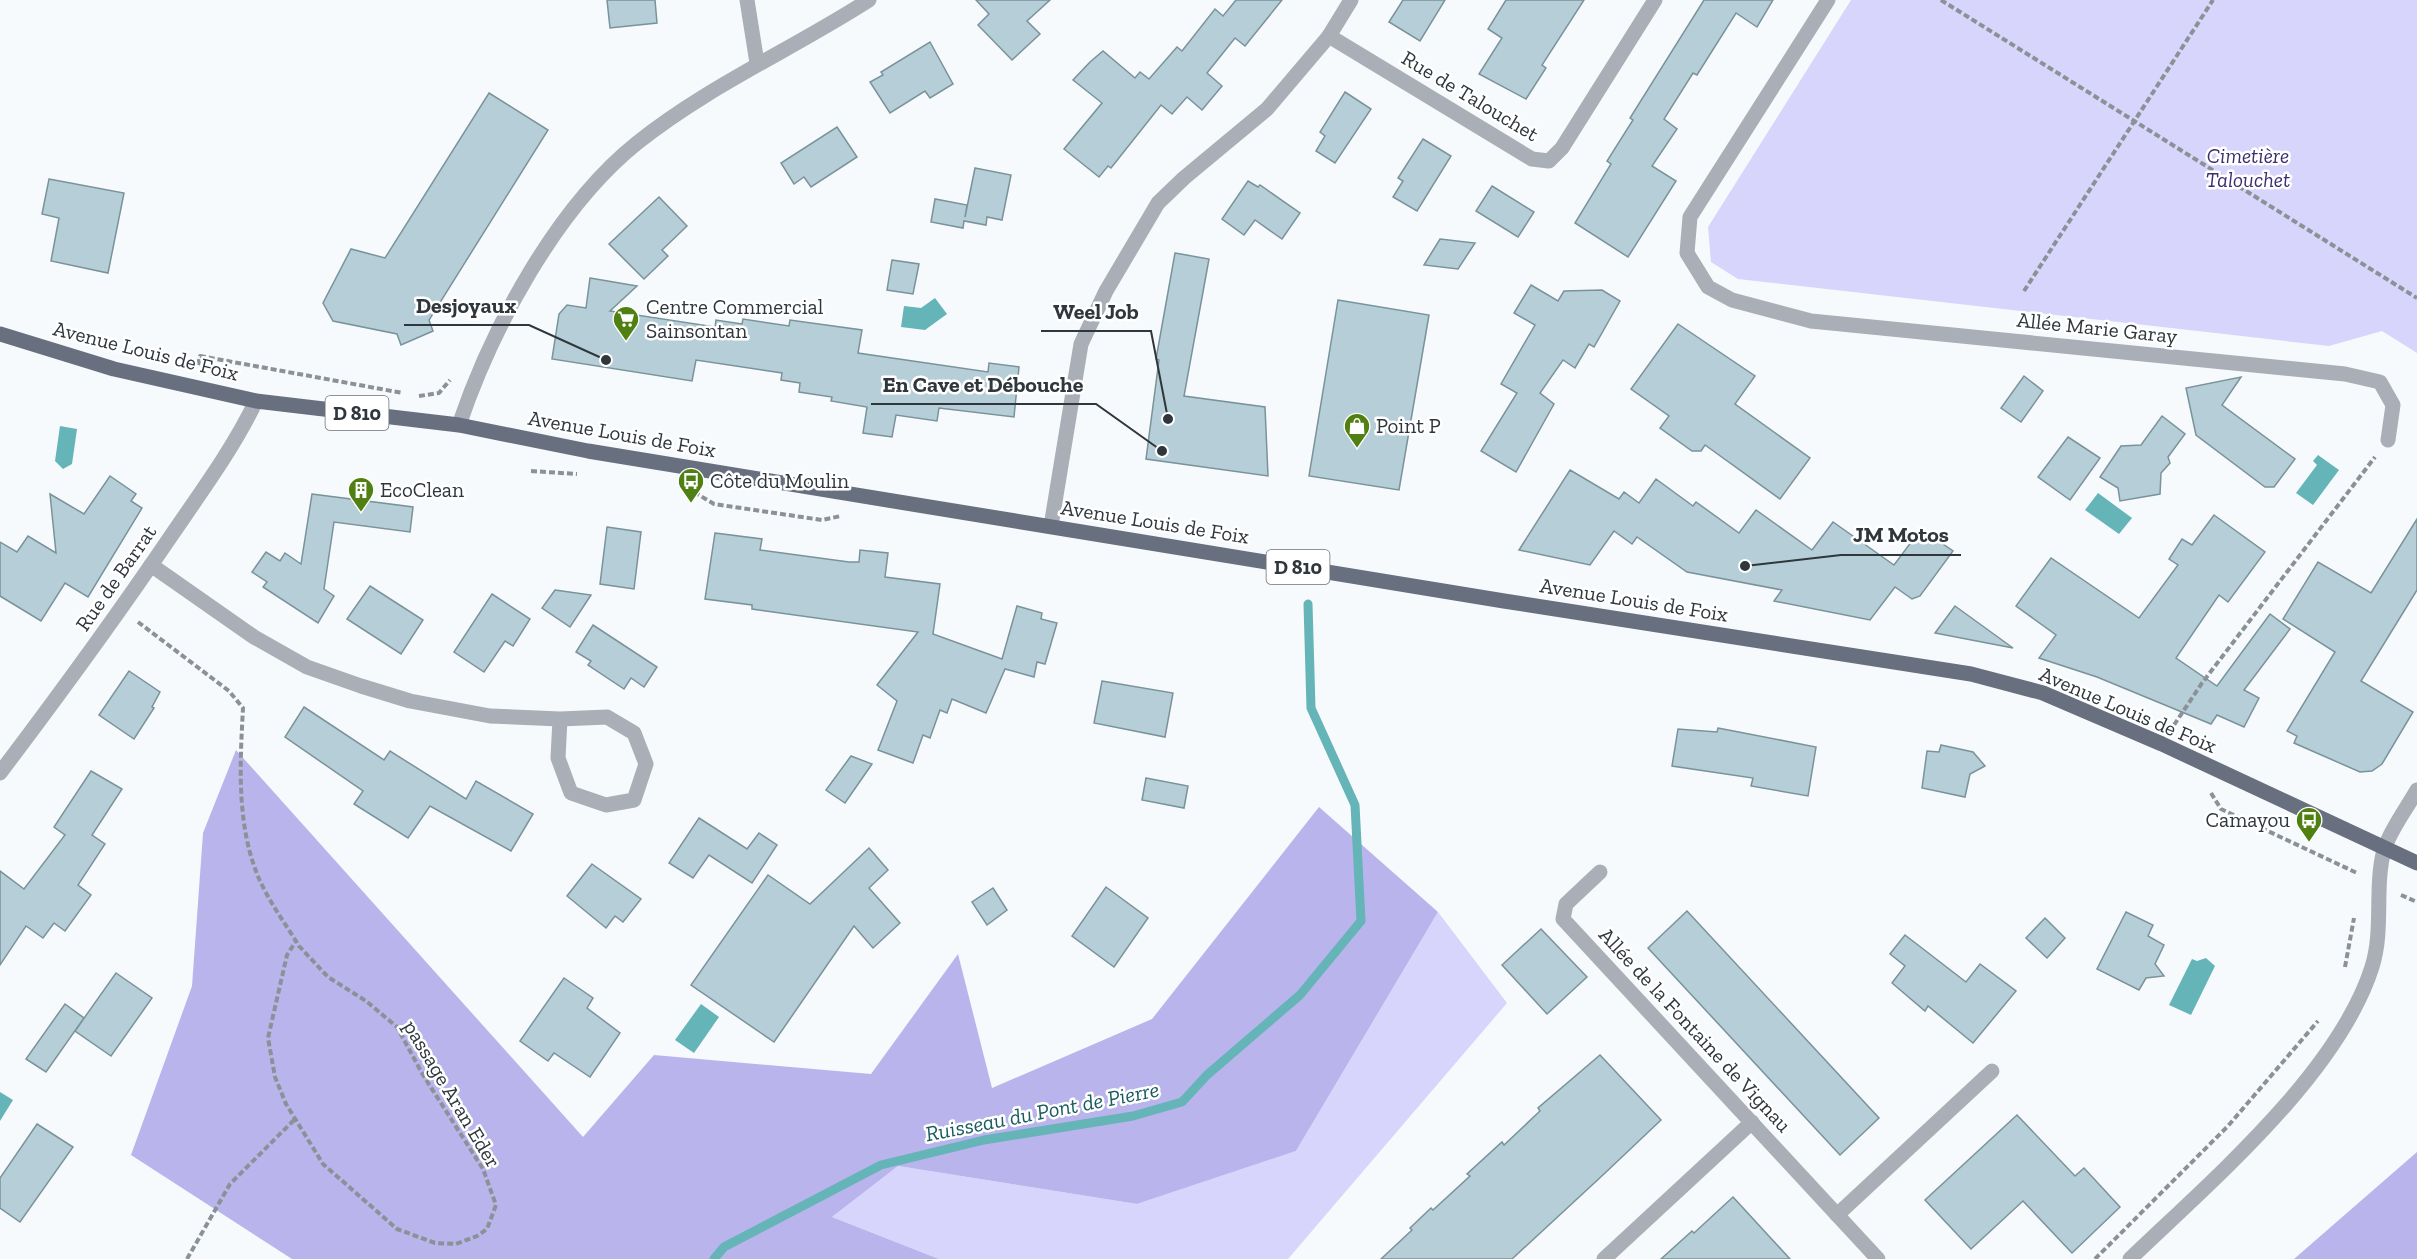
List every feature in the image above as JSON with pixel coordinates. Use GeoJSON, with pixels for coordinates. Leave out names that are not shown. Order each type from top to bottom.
{"type":"FeatureCollection","features":[{"type":"Feature","properties":{"kind":"main road","name":"Avenue Louis de Foix"},"geometry":{"type":"LineString","coordinates":[[0,334],[114,369],[256,401],[459,425],[588,452],[1492,599],[1971,674],[2043,693],[2162,744],[2417,863]]}},
{"type":"Feature","properties":{"kind":"street"},"geometry":{"type":"LineString","coordinates":[[747,0],[757,63]]}},
{"type":"Feature","properties":{"kind":"street"},"geometry":{"type":"LineString","coordinates":[[459,425],[472,385],[505,317],[558,231],[597,180],[645,137],[757,63],[869,0]]}},
{"type":"Feature","properties":{"kind":"street"},"geometry":{"type":"LineString","coordinates":[[1051,526],[1081,344],[1106,291],[1158,203],[1184,178],[1267,109],[1329,36],[1351,0]]}},
{"type":"Feature","properties":{"kind":"street","name":"Rue de Talouchet"},"geometry":{"type":"LineString","coordinates":[[1329,36],[1532,159],[1549,161],[1562,148],[1655,0]]}},
{"type":"Feature","properties":{"kind":"street","name":"Allée Marie Garay"},"geometry":{"type":"LineString","coordinates":[[1828,0],[1690,216],[1687,254],[1708,287],[1732,300],[1811,321],[2345,374],[2368,379],[2380,382],[2393,405],[2388,440]]}},
{"type":"Feature","properties":{"kind":"street","name":"Rue de Barrat"},"geometry":{"type":"LineString","coordinates":[[0,773],[121,609],[242,430],[256,401]]}},
{"type":"Feature","properties":{"kind":"street"},"geometry":{"type":"LineString","coordinates":[[151,565],[254,637],[307,667],[410,701],[490,716],[560,719],[607,717],[634,733],[645,764],[634,800],[606,806],[571,793],[558,758],[560,719]]}},
{"type":"Feature","properties":{"kind":"street"},"geometry":{"type":"LineString","coordinates":[[2130,1259],[2247,1146],[2314,1071],[2350,1018],[2372,967],[2381,918],[2380,885],[2385,849],[2417,790]]}},
{"type":"Feature","properties":{"kind":"street","name":"Allée de la Fontaine de Vignau"},"geometry":{"type":"LineString","coordinates":[[1600,872],[1566,904],[1563,919],[1878,1259]]}},
{"type":"Feature","properties":{"kind":"street"},"geometry":{"type":"LineString","coordinates":[[1838,1215],[1992,1071]]}},
{"type":"Feature","properties":{"kind":"street"},"geometry":{"type":"LineString","coordinates":[[1604,1259],[1752,1122]]}},
{"type":"Feature","properties":{"kind":"path"},"geometry":{"type":"LineString","coordinates":[[1941,0],[2417,298]]}},
{"type":"Feature","properties":{"kind":"path"},"geometry":{"type":"LineString","coordinates":[[2024,291],[2213,0]]}},
{"type":"Feature","properties":{"kind":"path"},"geometry":{"type":"LineString","coordinates":[[190,387],[200,356],[406,394]]}},
{"type":"Feature","properties":{"kind":"path"},"geometry":{"type":"LineString","coordinates":[[417,396],[439,393],[450,379]]}},
{"type":"Feature","properties":{"kind":"path"},"geometry":{"type":"LineString","coordinates":[[2162,744],[2202,683],[2388,440]]}},
{"type":"Feature","properties":{"kind":"path"},"geometry":{"type":"LineString","coordinates":[[531,471],[587,474]]}},
{"type":"Feature","properties":{"kind":"path"},"geometry":{"type":"LineString","coordinates":[[684,486],[714,504],[822,520],[844,515]]}},
{"type":"Feature","properties":{"kind":"path","name":"passage Aran Eder"},"geometry":{"type":"LineString","coordinates":[[121,609],[229,691],[243,708],[240,777],[246,830],[259,878],[296,940],[328,977],[366,1001],[397,1027],[423,1075],[483,1169],[496,1205],[487,1229],[456,1244],[435,1243],[397,1229],[323,1164],[295,1119],[275,1077],[268,1038],[286,955],[296,940]]}},
{"type":"Feature","properties":{"kind":"path"},"geometry":{"type":"LineString","coordinates":[[2209,790],[2221,809],[2417,902]]}},
{"type":"Feature","properties":{"kind":"path"},"geometry":{"type":"LineString","coordinates":[[2345,970],[2356,908]]}},
{"type":"Feature","properties":{"kind":"path"},"geometry":{"type":"LineString","coordinates":[[2095,1259],[2228,1126],[2294,1052],[2321,1017]]}},
{"type":"Feature","properties":{"kind":"path"},"geometry":{"type":"LineString","coordinates":[[187,1259],[230,1184],[295,1119]]}},
{"type":"Feature","properties":{"kind":"green space","name":"Cimetière Talouchet"},"geometry":{"type":"Polygon","coordinates":[[[1851,0],[2417,0],[2417,353],[2382,331],[2329,346],[1738,279],[1711,262],[1708,227],[1851,0]]]}},
{"type":"Feature","properties":{"kind":"green space"},"geometry":{"type":"Polygon","coordinates":[[[1438,912],[1507,1003],[1288,1259],[939,1259],[832,1217],[898,1166],[1137,1204],[1296,1151],[1438,912]]]}},
{"type":"Feature","properties":{"kind":"shaded area"},"geometry":{"type":"Polygon","coordinates":[[[935,298],[947,314],[925,330],[901,327],[904,306],[921,308],[935,298]]]}},
{"type":"Feature","properties":{"kind":"shaded area"},"geometry":{"type":"Polygon","coordinates":[[[60,426],[77,429],[72,464],[63,469],[55,461],[60,426]]]}},
{"type":"Feature","properties":{"kind":"shaded area"},"geometry":{"type":"Polygon","coordinates":[[[2318,455],[2339,470],[2313,505],[2296,493],[2317,465],[2313,461],[2318,455]]]}},
{"type":"Feature","properties":{"kind":"shaded area"},"geometry":{"type":"Polygon","coordinates":[[[2098,493],[2132,518],[2119,534],[2085,510],[2098,493]]]}},
{"type":"Feature","properties":{"kind":"shaded area"},"geometry":{"type":"Polygon","coordinates":[[[236,750],[583,1137],[654,1055],[871,1074],[958,954],[992,1088],[1152,1019],[1319,807],[1438,912],[1296,1151],[1137,1204],[898,1166],[832,1217],[939,1259],[292,1259],[131,1155],[192,986],[203,833],[236,750]]]}},
{"type":"Feature","properties":{"kind":"shaded area"},"geometry":{"type":"Polygon","coordinates":[[[2206,958],[2215,966],[2191,1015],[2169,1005],[2192,959],[2197,961],[2206,958]]]}},
{"type":"Feature","properties":{"kind":"shaded area"},"geometry":{"type":"Polygon","coordinates":[[[701,1004],[719,1017],[694,1053],[675,1040],[701,1004]]]}},
{"type":"Feature","properties":{"kind":"shaded area"},"geometry":{"type":"Polygon","coordinates":[[[0,1092],[13,1100],[0,1121],[0,1092]]]}},
{"type":"Feature","properties":{"kind":"shaded area"},"geometry":{"type":"Polygon","coordinates":[[[2417,1152],[2417,1259],[2294,1259],[2417,1152]]]}},
{"type":"Feature","properties":{"kind":"building"},"geometry":{"type":"Polygon","coordinates":[[[607,0],[655,0],[657,23],[610,28],[607,0]]]}},
{"type":"Feature","properties":{"kind":"building"},"geometry":{"type":"Polygon","coordinates":[[[976,0],[1050,0],[1027,21],[1040,34],[1012,60],[978,25],[989,14],[976,0]]]}},
{"type":"Feature","properties":{"kind":"building"},"geometry":{"type":"Polygon","coordinates":[[[1236,0],[1282,0],[1245,46],[1235,38],[1207,73],[1222,86],[1202,110],[1187,97],[1172,114],[1161,105],[1111,168],[1108,166],[1099,177],[1064,149],[1102,103],[1073,80],[1090,62],[1103,51],[1135,78],[1140,72],[1149,79],[1177,47],[1182,51],[1215,9],[1223,16],[1236,0]]]}},
{"type":"Feature","properties":{"kind":"building"},"geometry":{"type":"Polygon","coordinates":[[[1403,0],[1445,0],[1420,41],[1389,22],[1403,0]]]}},
{"type":"Feature","properties":{"kind":"building"},"geometry":{"type":"Polygon","coordinates":[[[1506,0],[1584,0],[1542,65],[1546,68],[1526,99],[1479,74],[1502,38],[1488,29],[1506,0]]]}},
{"type":"Feature","properties":{"kind":"building"},"geometry":{"type":"Polygon","coordinates":[[[1704,0],[1773,0],[1757,27],[1736,13],[1697,75],[1693,73],[1664,119],[1677,129],[1652,166],[1676,181],[1628,257],[1575,223],[1611,164],[1607,161],[1633,120],[1630,118],[1704,0]]]}},
{"type":"Feature","properties":{"kind":"building"},"geometry":{"type":"Polygon","coordinates":[[[930,42],[953,84],[930,98],[925,91],[890,113],[870,82],[883,75],[881,72],[930,42]]]}},
{"type":"Feature","properties":{"kind":"building"},"geometry":{"type":"Polygon","coordinates":[[[1345,92],[1371,109],[1335,163],[1316,151],[1325,136],[1320,132],[1345,92]]]}},
{"type":"Feature","properties":{"kind":"building"},"geometry":{"type":"Polygon","coordinates":[[[489,93],[548,130],[429,320],[433,331],[401,345],[397,334],[333,321],[323,303],[351,249],[385,258],[489,93]]]}},
{"type":"Feature","properties":{"kind":"building"},"geometry":{"type":"Polygon","coordinates":[[[837,127],[857,157],[811,187],[804,177],[794,184],[781,163],[837,127]]]}},
{"type":"Feature","properties":{"kind":"building"},"geometry":{"type":"Polygon","coordinates":[[[1423,139],[1451,156],[1417,211],[1393,197],[1403,181],[1398,178],[1423,139]]]}},
{"type":"Feature","properties":{"kind":"building"},"geometry":{"type":"Polygon","coordinates":[[[975,168],[1011,175],[1002,220],[987,217],[986,225],[964,221],[963,228],[931,222],[935,199],[967,205],[965,217],[975,168]]]}},
{"type":"Feature","properties":{"kind":"building"},"geometry":{"type":"Polygon","coordinates":[[[49,179],[124,193],[108,273],[51,261],[59,218],[42,214],[49,179]]]}},
{"type":"Feature","properties":{"kind":"building"},"geometry":{"type":"Polygon","coordinates":[[[1248,181],[1258,187],[1260,185],[1300,213],[1282,239],[1255,220],[1244,235],[1222,219],[1248,181]]]}},
{"type":"Feature","properties":{"kind":"building"},"geometry":{"type":"Polygon","coordinates":[[[1492,186],[1534,212],[1518,237],[1476,211],[1492,186]]]}},
{"type":"Feature","properties":{"kind":"building"},"geometry":{"type":"Polygon","coordinates":[[[659,197],[687,226],[662,250],[668,256],[644,279],[609,244],[659,197]]]}},
{"type":"Feature","properties":{"kind":"building"},"geometry":{"type":"Polygon","coordinates":[[[1440,239],[1475,243],[1458,269],[1424,265],[1440,239]]]}},
{"type":"Feature","properties":{"kind":"building"},"geometry":{"type":"Polygon","coordinates":[[[1175,253],[1209,259],[1184,396],[1265,407],[1268,476],[1146,459],[1159,360],[1156,359],[1175,253]]]}},
{"type":"Feature","properties":{"kind":"building"},"geometry":{"type":"Polygon","coordinates":[[[892,260],[919,264],[913,294],[887,290],[892,260]]]}},
{"type":"Feature","properties":{"kind":"building"},"geometry":{"type":"Polygon","coordinates":[[[590,278],[637,286],[610,311],[715,327],[716,320],[742,324],[743,319],[789,326],[790,320],[862,330],[858,353],[988,372],[989,363],[1019,367],[1014,417],[939,408],[937,421],[896,415],[892,437],[863,433],[867,407],[831,401],[832,397],[799,392],[800,383],[781,380],[782,373],[696,360],[692,381],[552,359],[559,314],[567,305],[586,308],[590,278]]]}},
{"type":"Feature","properties":{"kind":"building"},"geometry":{"type":"Polygon","coordinates":[[[1531,285],[1558,301],[1564,291],[1602,290],[1620,301],[1594,347],[1589,344],[1575,368],[1563,360],[1540,393],[1554,404],[1516,472],[1481,451],[1517,393],[1501,384],[1535,325],[1514,313],[1531,285]]]}},
{"type":"Feature","properties":{"kind":"building"},"geometry":{"type":"Polygon","coordinates":[[[1338,300],[1429,315],[1399,490],[1309,476],[1338,300]]]}},
{"type":"Feature","properties":{"kind":"building"},"geometry":{"type":"Polygon","coordinates":[[[1678,324],[1755,376],[1735,404],[1810,458],[1780,499],[1705,445],[1701,451],[1692,451],[1660,428],[1669,416],[1631,389],[1678,324]]]}},
{"type":"Feature","properties":{"kind":"building"},"geometry":{"type":"Polygon","coordinates":[[[2024,376],[2043,391],[2021,422],[2001,408],[2024,376]]]}},
{"type":"Feature","properties":{"kind":"building"},"geometry":{"type":"Polygon","coordinates":[[[2241,377],[2222,405],[2295,459],[2274,487],[2265,487],[2196,435],[2186,388],[2241,377]]]}},
{"type":"Feature","properties":{"kind":"building"},"geometry":{"type":"Polygon","coordinates":[[[2162,416],[2185,434],[2168,457],[2170,463],[2161,473],[2160,494],[2120,501],[2118,488],[2100,477],[2121,446],[2141,445],[2162,416]]]}},
{"type":"Feature","properties":{"kind":"building"},"geometry":{"type":"Polygon","coordinates":[[[2068,437],[2100,458],[2070,500],[2038,477],[2068,437]]]}},
{"type":"Feature","properties":{"kind":"building"},"geometry":{"type":"Polygon","coordinates":[[[1570,470],[1619,499],[1624,492],[1639,503],[1656,479],[1693,506],[1696,502],[1739,533],[1756,510],[1812,550],[1833,522],[1894,565],[1921,529],[1953,551],[1920,596],[1912,599],[1895,587],[1870,620],[1774,601],[1782,590],[1687,572],[1637,537],[1632,544],[1614,531],[1590,565],[1519,550],[1570,470]]]}},
{"type":"Feature","properties":{"kind":"building"},"geometry":{"type":"Polygon","coordinates":[[[110,476],[136,494],[131,501],[142,508],[88,597],[65,583],[41,621],[0,596],[0,542],[17,552],[28,536],[56,553],[50,494],[84,514],[110,476]]]}},
{"type":"Feature","properties":{"kind":"building"},"geometry":{"type":"Polygon","coordinates":[[[312,494],[413,507],[410,532],[334,522],[324,589],[334,596],[318,623],[263,587],[267,582],[252,572],[266,552],[280,561],[285,553],[301,564],[312,494]]]}},
{"type":"Feature","properties":{"kind":"building"},"geometry":{"type":"Polygon","coordinates":[[[2214,515],[2265,552],[2228,602],[2219,595],[2176,658],[2217,686],[2270,614],[2290,629],[2244,690],[2259,698],[2244,727],[2217,715],[2211,724],[2097,677],[2039,658],[2056,635],[2016,606],[2051,558],[2139,618],[2178,565],[2169,559],[2182,539],[2192,545],[2214,515]]]}},
{"type":"Feature","properties":{"kind":"building"},"geometry":{"type":"Polygon","coordinates":[[[2417,519],[2417,590],[2361,681],[2413,712],[2382,764],[2372,771],[2360,772],[2294,743],[2297,736],[2287,731],[2335,652],[2283,619],[2318,562],[2371,593],[2417,519]]]}},
{"type":"Feature","properties":{"kind":"building"},"geometry":{"type":"Polygon","coordinates":[[[607,527],[641,532],[634,589],[600,584],[607,527]]]}},
{"type":"Feature","properties":{"kind":"building"},"geometry":{"type":"Polygon","coordinates":[[[715,533],[762,539],[760,550],[849,562],[859,562],[860,550],[888,553],[885,577],[940,584],[933,634],[1002,659],[1017,606],[1042,613],[1041,619],[1057,623],[1045,664],[1037,662],[1034,677],[1005,669],[986,713],[952,699],[947,713],[940,710],[930,738],[923,735],[913,763],[878,750],[897,701],[877,685],[918,632],[752,609],[752,605],[705,599],[715,533]]]}},
{"type":"Feature","properties":{"kind":"building"},"geometry":{"type":"Polygon","coordinates":[[[370,586],[423,620],[401,654],[347,619],[370,586]]]}},
{"type":"Feature","properties":{"kind":"building"},"geometry":{"type":"Polygon","coordinates":[[[555,590],[591,595],[570,627],[542,608],[555,590]]]}},
{"type":"Feature","properties":{"kind":"building"},"geometry":{"type":"Polygon","coordinates":[[[492,594],[530,619],[513,646],[505,641],[484,672],[454,652],[492,594]]]}},
{"type":"Feature","properties":{"kind":"building"},"geometry":{"type":"Polygon","coordinates":[[[1955,606],[2013,648],[1935,633],[1955,606]]]}},
{"type":"Feature","properties":{"kind":"building"},"geometry":{"type":"Polygon","coordinates":[[[593,625],[657,667],[644,687],[631,678],[624,689],[588,665],[591,661],[576,652],[593,625]]]}},
{"type":"Feature","properties":{"kind":"building"},"geometry":{"type":"Polygon","coordinates":[[[129,671],[160,692],[152,707],[154,708],[134,739],[99,715],[129,671]]]}},
{"type":"Feature","properties":{"kind":"building"},"geometry":{"type":"Polygon","coordinates":[[[1102,681],[1173,693],[1165,737],[1094,723],[1102,681]]]}},
{"type":"Feature","properties":{"kind":"building"},"geometry":{"type":"Polygon","coordinates":[[[304,707],[384,760],[390,751],[466,799],[476,781],[533,814],[511,851],[430,806],[408,838],[354,804],[363,791],[285,737],[304,707]]]}},
{"type":"Feature","properties":{"kind":"building"},"geometry":{"type":"Polygon","coordinates":[[[1718,728],[1816,747],[1808,796],[1751,786],[1753,778],[1672,766],[1678,729],[1717,732],[1718,728]]]}},
{"type":"Feature","properties":{"kind":"building"},"geometry":{"type":"Polygon","coordinates":[[[1941,745],[1973,752],[1985,766],[1970,774],[1965,797],[1922,788],[1927,751],[1939,752],[1941,745]]]}},
{"type":"Feature","properties":{"kind":"building"},"geometry":{"type":"Polygon","coordinates":[[[851,756],[872,764],[845,803],[826,790],[851,756]]]}},
{"type":"Feature","properties":{"kind":"building"},"geometry":{"type":"Polygon","coordinates":[[[91,771],[122,789],[92,835],[105,844],[78,885],[91,895],[65,931],[54,923],[43,938],[26,926],[0,965],[0,871],[24,889],[65,835],[54,827],[91,771]]]}},
{"type":"Feature","properties":{"kind":"building"},"geometry":{"type":"Polygon","coordinates":[[[1146,778],[1188,786],[1184,808],[1142,800],[1146,778]]]}},
{"type":"Feature","properties":{"kind":"building"},"geometry":{"type":"Polygon","coordinates":[[[699,818],[747,849],[759,833],[777,845],[752,883],[709,855],[693,878],[669,863],[699,818]]]}},
{"type":"Feature","properties":{"kind":"building"},"geometry":{"type":"Polygon","coordinates":[[[869,848],[888,870],[869,888],[900,923],[873,948],[854,926],[774,1042],[691,985],[768,875],[810,904],[869,848]]]}},
{"type":"Feature","properties":{"kind":"building"},"geometry":{"type":"Polygon","coordinates":[[[592,864],[641,899],[623,922],[615,916],[606,928],[567,896],[592,864]]]}},
{"type":"Feature","properties":{"kind":"building"},"geometry":{"type":"Polygon","coordinates":[[[1106,887],[1148,918],[1114,967],[1072,936],[1106,887]]]}},
{"type":"Feature","properties":{"kind":"building"},"geometry":{"type":"Polygon","coordinates":[[[993,888],[1007,910],[987,925],[972,902],[993,888]]]}},
{"type":"Feature","properties":{"kind":"building"},"geometry":{"type":"Polygon","coordinates":[[[1687,911],[1879,1118],[1840,1155],[1648,948],[1687,911]]]}},
{"type":"Feature","properties":{"kind":"building"},"geometry":{"type":"Polygon","coordinates":[[[2126,912],[2153,925],[2148,936],[2164,945],[2155,964],[2164,976],[2146,978],[2139,990],[2097,969],[2126,912]]]}},
{"type":"Feature","properties":{"kind":"building"},"geometry":{"type":"Polygon","coordinates":[[[2045,918],[2065,938],[2047,958],[2026,938],[2045,918]]]}},
{"type":"Feature","properties":{"kind":"building"},"geometry":{"type":"Polygon","coordinates":[[[1541,929],[1587,977],[1547,1014],[1502,965],[1541,929]]]}},
{"type":"Feature","properties":{"kind":"building"},"geometry":{"type":"Polygon","coordinates":[[[1905,935],[1966,982],[1980,964],[2016,991],[1973,1043],[1928,1006],[1925,1011],[1892,983],[1905,966],[1890,954],[1905,935]]]}},
{"type":"Feature","properties":{"kind":"building"},"geometry":{"type":"Polygon","coordinates":[[[116,973],[152,998],[111,1056],[75,1031],[116,973]]]}},
{"type":"Feature","properties":{"kind":"building"},"geometry":{"type":"Polygon","coordinates":[[[564,978],[593,998],[587,1008],[620,1033],[590,1077],[554,1053],[548,1061],[520,1041],[564,978]]]}},
{"type":"Feature","properties":{"kind":"building"},"geometry":{"type":"Polygon","coordinates":[[[65,1004],[84,1018],[46,1072],[26,1059],[65,1004]]]}},
{"type":"Feature","properties":{"kind":"building"},"geometry":{"type":"Polygon","coordinates":[[[1600,1055],[1661,1120],[1604,1174],[1512,1259],[1381,1259],[1412,1230],[1410,1228],[1431,1208],[1433,1210],[1470,1176],[1467,1174],[1502,1142],[1504,1145],[1540,1111],[1538,1108],[1600,1055]]]}},
{"type":"Feature","properties":{"kind":"building"},"geometry":{"type":"Polygon","coordinates":[[[2017,1115],[2075,1176],[2084,1168],[2120,1207],[2072,1253],[2023,1201],[1971,1249],[1925,1200],[2017,1115]]]}},
{"type":"Feature","properties":{"kind":"building"},"geometry":{"type":"Polygon","coordinates":[[[37,1124],[73,1147],[20,1222],[0,1208],[0,1178],[37,1124]]]}},
{"type":"Feature","properties":{"kind":"building"},"geometry":{"type":"Polygon","coordinates":[[[1733,1197],[1790,1259],[1661,1259],[1692,1231],[1694,1233],[1733,1197]]]}},
{"type":"Feature","properties":{"kind":"waterway","name":"Ruisseau du Pont de Pierre"},"geometry":{"type":"LineString","coordinates":[[714,1259],[724,1247],[881,1165],[984,1140],[1133,1116],[1182,1102],[1207,1075],[1300,995],[1361,921],[1355,805],[1311,708],[1308,604]]}},
{"type":"Feature","properties":{"kind":"place","name":"Centre Commercial Sainsontan"},"geometry":{"type":"Point","coordinates":[626,342]}},
{"type":"Feature","properties":{"kind":"place","name":"Desjoyaux"},"geometry":{"type":"Point","coordinates":[606,360]}},
{"type":"Feature","properties":{"kind":"place","name":"Weel Job"},"geometry":{"type":"Point","coordinates":[1168,419]}},
{"type":"Feature","properties":{"kind":"place","name":"Point P"},"geometry":{"type":"Point","coordinates":[1357,449]}},
{"type":"Feature","properties":{"kind":"place","name":"En Cave et Débouche"},"geometry":{"type":"Point","coordinates":[1162,451]}},
{"type":"Feature","properties":{"kind":"place","name":"Côte du Moulin"},"geometry":{"type":"Point","coordinates":[691,504]}},
{"type":"Feature","properties":{"kind":"place","name":"EcoClean"},"geometry":{"type":"Point","coordinates":[361,513]}},
{"type":"Feature","properties":{"kind":"place","name":"JM Motos"},"geometry":{"type":"Point","coordinates":[1745,566]}},
{"type":"Feature","properties":{"kind":"place","name":"Camayou"},"geometry":{"type":"Point","coordinates":[2309,843]}}]}
